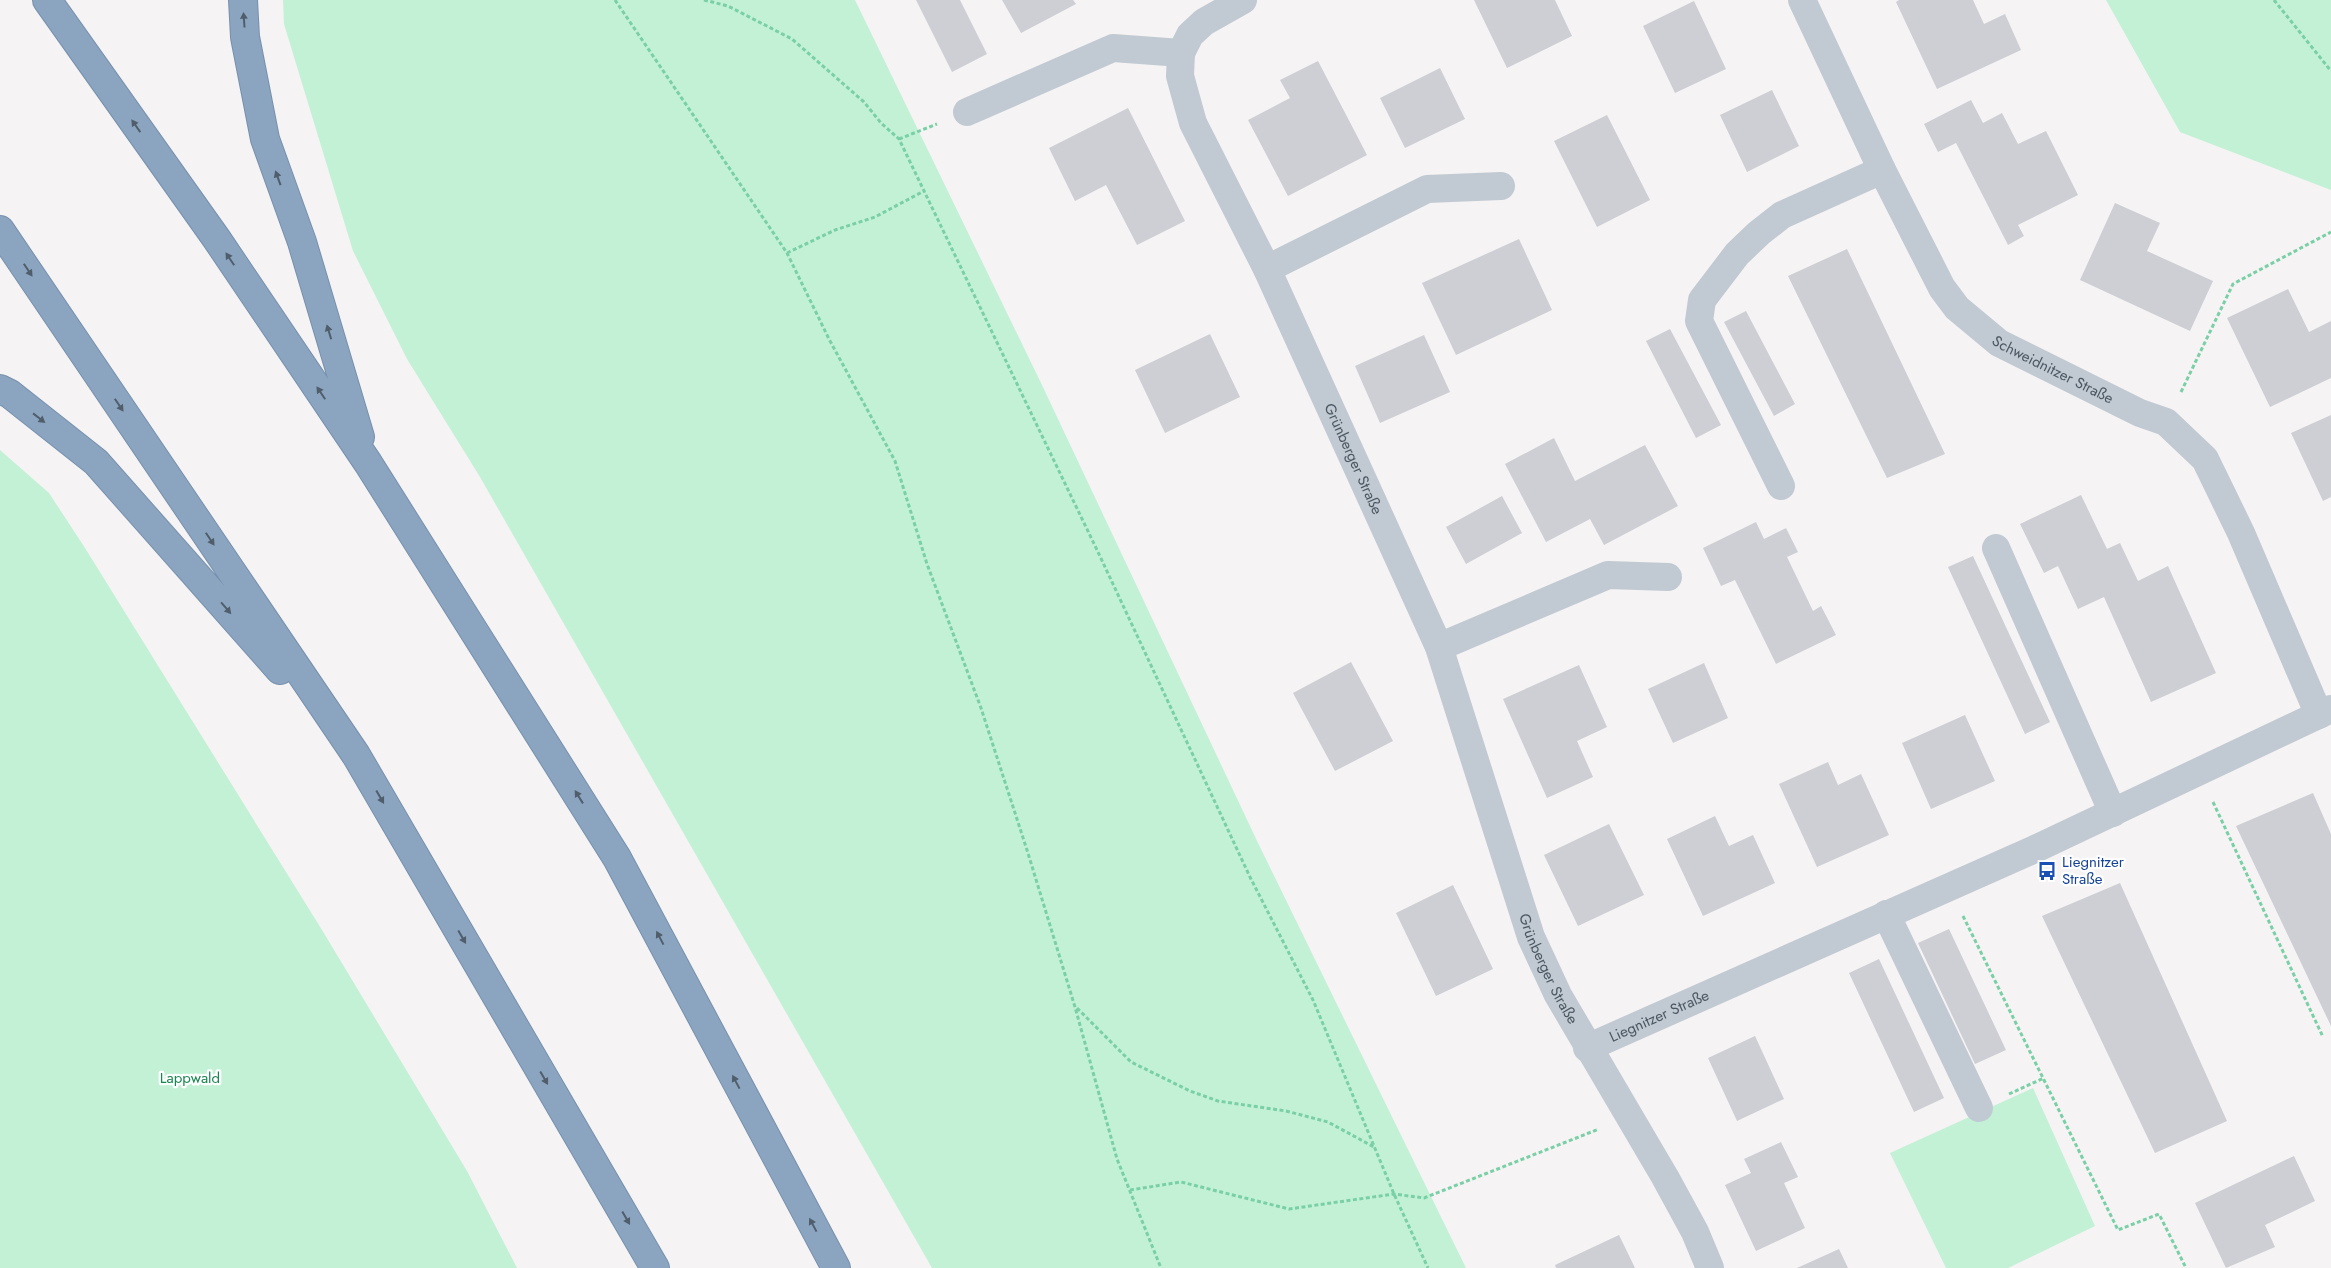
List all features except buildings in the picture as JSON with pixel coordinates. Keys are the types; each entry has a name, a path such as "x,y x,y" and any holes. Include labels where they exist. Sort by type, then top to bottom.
{"highway":[{"path":"48,0 216,238 368,463 617,858 836,1268"},
{"path":"243,0 245,37 264,140 302,242 368,463"},
{"path":"0,230 356,755 655,1268"},
{"path":"0,389 10,394 96,462 356,755"}],"street":[{"name":"Grünberger Straße","path":"1243,0 1204,22 1190,35 1181,53 1180,76 1193,123 1267,269 1438,647 1531,937 1558,995 1587,1048 1630,1117 1695,1232 1710,1268"},
{"name":"Schweidnitzer Straße","path":"1802,0 1882,170 1942,288 1957,308 1975,325 1999,343 2140,413 2166,422 2188,440 2205,459 2325,712"},
{"path":"968,112 1113,48 1181,53"},
{"path":"1781,486 1699,321 1702,300 1737,254 1759,232 1782,215 1882,170"},
{"path":"1267,269 1427,189 1501,186"},
{"path":"1996,548 2113,813"},
{"path":"1438,647 1608,575 1668,577"},
{"name":"Liegnitzer Straße","path":"1587,1048 1886,914 1949,888 2199,773 2325,712"},
{"path":"1886,914 1979,1108"}],"path":[{"path":"615,0 787,253 829,339 895,461 927,564 981,708 1075,1007 1118,1159 1161,1268"},
{"path":"704,0 728,6 792,39 864,102 881,123 899,140 1103,560 1250,877 1313,1000 1394,1194 1428,1268"},
{"path":"2274,0 2331,71"},
{"path":"899,140 968,112"},
{"path":"787,253 835,230 875,217 924,191"},
{"path":"2166,422 2233,284 2331,232"},
{"path":"2199,773 2323,1037"},
{"path":"1949,888 2118,1230 2159,1214 2186,1268"},
{"path":"1075,1007 1131,1062 1190,1091 1218,1101 1286,1111 1328,1122 1374,1147"},
{"path":"1130,1190 1181,1182 1289,1209 1394,1194 1424,1198 1630,1117"}],"green space":[{"path":"283,0 855,0 1041,383 1258,843 1466,1268 932,1268 480,477 407,359 353,251 284,24"},
{"path":"2106,0 2331,0 2331,190 2180,132"},
{"name":"Lappwald","path":"0,450 49,493 85,548 322,930 467,1171 517,1268 0,1268"},
{"path":"2033,1088 2095,1226 2008,1268 1946,1268 1890,1153"}],"place":[{"name":"Liegnitzer Straße","path":"2047,871"}]}
